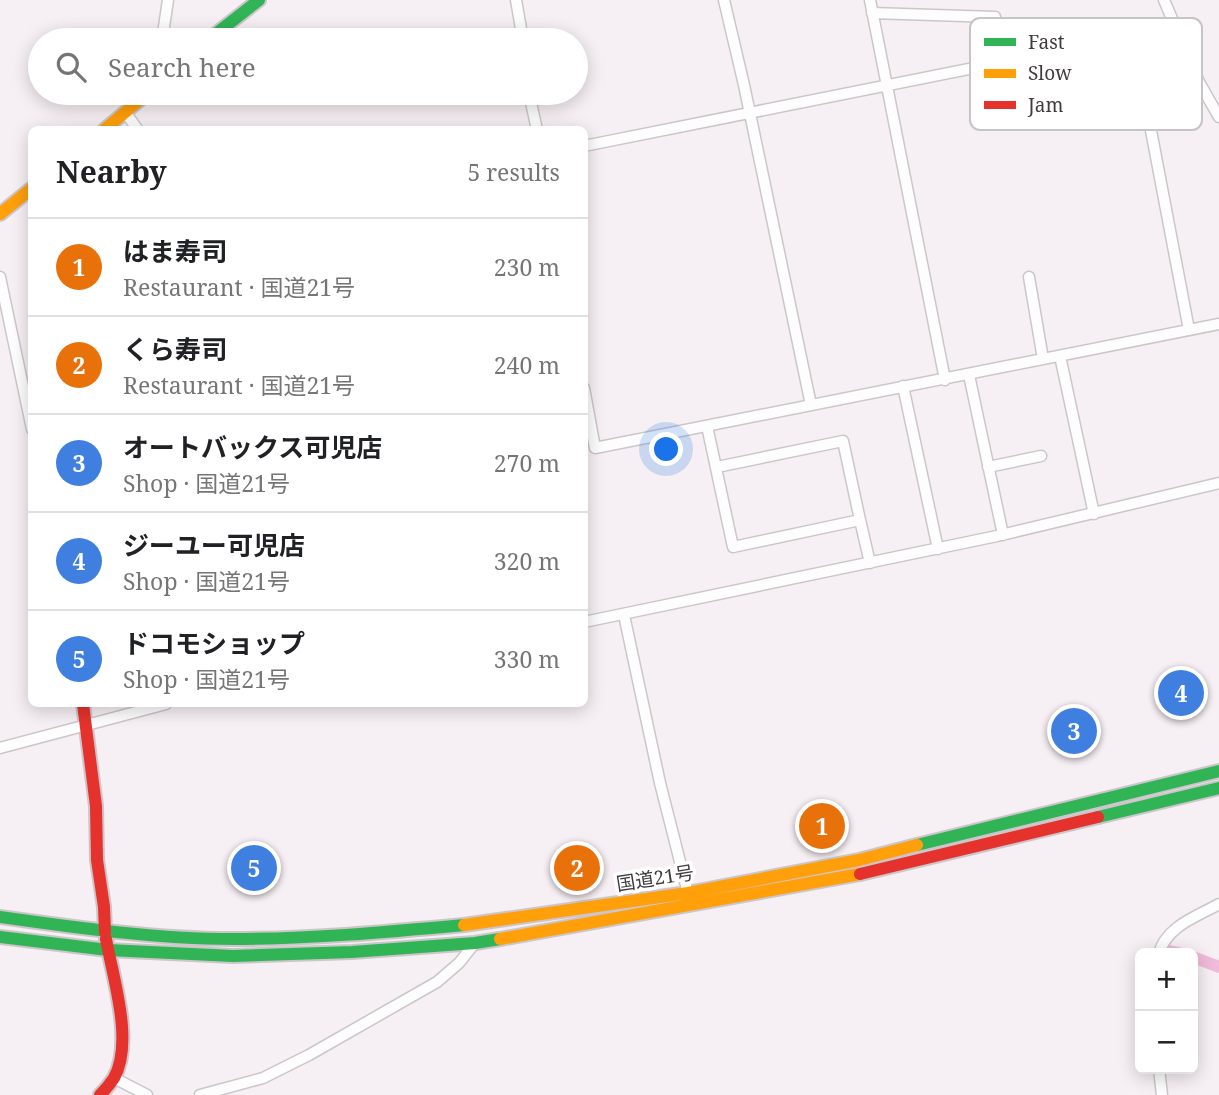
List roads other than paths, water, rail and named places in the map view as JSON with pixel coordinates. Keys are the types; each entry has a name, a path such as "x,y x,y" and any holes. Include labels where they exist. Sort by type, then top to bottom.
{"main road":[{"path":"223,28 259,0"},
{"path":"109,126 133,105"},
{"path":"0,214 28,191"},
{"path":"84,707 96,807 97,860 105,932 122,1026 121,1055 114,1078 100,1095"},
{"name":"国道21号","path":"0,917 105,932 233,939 351,936 492,922 688,893 859,860 1219,771"},
{"name":"国道21号","path":"0,937 108,950 233,956 352,952 475,943 862,874 1219,788"}],"street":[{"path":"164,28 168,0"},
{"path":"516,0 521,28"},
{"path":"724,0 811,405"},
{"path":"870,0 945,380"},
{"path":"1164,0 1170,18"},
{"path":"872,13 995,18"},
{"path":"588,145 970,70"},
{"path":"1202,87 1219,117"},
{"path":"532,105 536,126"},
{"path":"125,112 135,126"},
{"path":"1151,130 1189,330"},
{"path":"0,276 28,410"},
{"path":"1029,277 1043,359"},
{"path":"588,410 595,449 1219,324"},
{"path":"1059,356 1094,514"},
{"path":"969,375 1003,535"},
{"path":"904,386 938,549"},
{"path":"707,426 733,547 860,520"},
{"path":"717,467 843,441 870,563"},
{"path":"988,467 1041,456"},
{"path":"588,621 1003,535 1219,483"},
{"path":"624,615 660,783 688,893"},
{"path":"0,748 155,707"},
{"path":"1162,948 1168,935 1181,925 1219,904"},
{"path":"200,1095 262,1078 309,1055 438,982 459,963 475,943"},
{"path":"1159,1074 1161,1095"},
{"path":"114,1078 147,1095"}],"waterway":[{"path":"1198,959 1219,967"}],"place":[{"name":"ジーユー可児店","path":"1181,693"},
{"name":"オートバックス可児店","path":"1074,731"},
{"name":"はま寿司","path":"822,826"},
{"name":"ドコモショップ","path":"254,868"},
{"name":"くら寿司","path":"577,868"}]}
